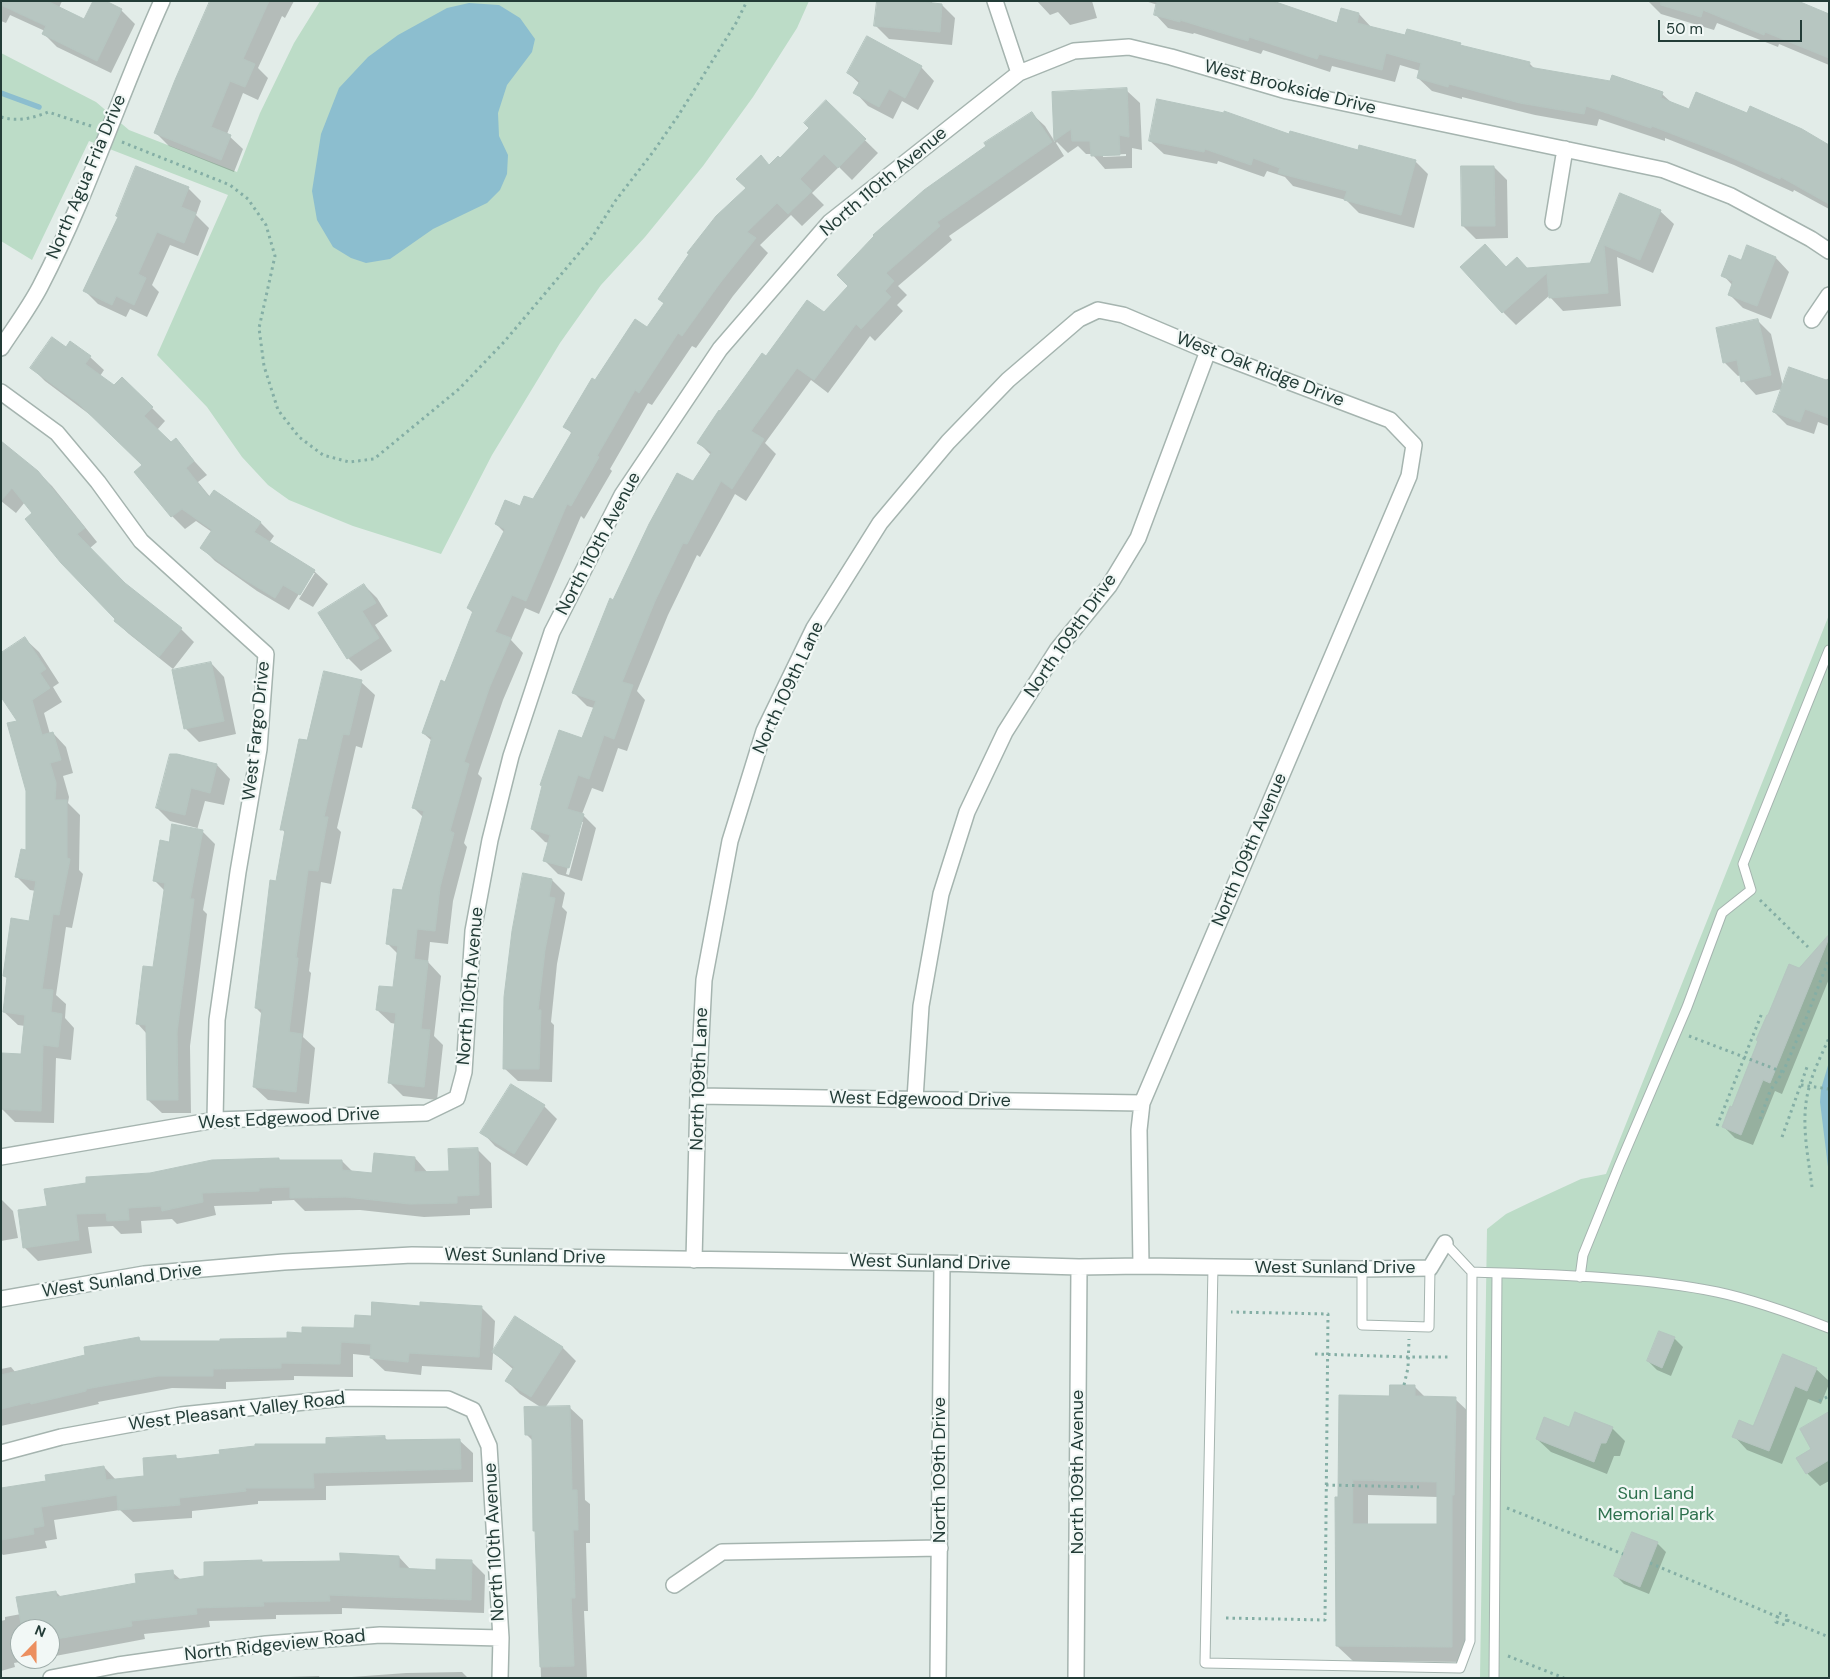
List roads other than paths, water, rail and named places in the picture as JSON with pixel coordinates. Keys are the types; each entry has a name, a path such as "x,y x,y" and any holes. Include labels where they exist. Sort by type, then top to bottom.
{"street":[{"name":"North Agua Fria Drive","path":"1,348 39,289 70,225 141,48 162,1"},
{"path":"995,1 1018,73"},
{"name":"West Brookside Drive","path":"1018,73 1074,51 1130,47 1287,91 1664,170 1730,196 1811,239 1829,251"},
{"name":"North 110th Avenue","path":"457,1098 464,1072 473,931 490,840 511,756 552,632 622,495 720,349 830,222 1018,73"},
{"path":"1553,222 1565,149"},
{"path":"1812,320 1829,295"},
{"name":"West Oak Ridge Drive","path":"1098,310 1123,315 1208,351 1390,420 1414,445"},
{"name":"North 109th Lane","path":"694,1260 698,1096 704,980 730,841 764,731 814,628 880,523 948,442 1008,380 1079,319 1098,310"},
{"name":"North 109th Drive","path":"915,1100 921,1006 924,988 941,894 967,812 1010,724 1057,650 1109,586 1138,538 1208,351"},
{"name":"West Fargo Drive","path":"1,392 56,433 98,482 141,541 266,654 259,749 238,872 218,1020 215,1120"},
{"name":"North 109th Avenue","path":"1141,1266 1139,1130 1142,1103 1409,476 1414,445"},
{"name":"West Edgewood Drive","path":"698,1096 1142,1103"},
{"name":"West Edgewood Drive","path":"1,1157 215,1120 426,1113 457,1098"},
{"name":"West Sunland Drive","path":"1,1299 144,1274 284,1262 412,1256 942,1263 1079,1267 1362,1269 1430,1268 1445,1243"},
{"name":"North 109th Drive","path":"938,1678 942,1263"},
{"name":"North 109th Avenue","path":"1076,1678 1079,1267"},
{"name":"West Pleasant Valley Road","path":"1,1453 60,1437 181,1416 343,1398 448,1398 473,1410"},
{"name":"North 110th Avenue","path":"473,1410 489,1446 501,1638 500,1678"},
{"path":"674,1585 722,1552 940,1548"},
{"name":"North Ridgeview Road","path":"51,1678 118,1665 266,1644 380,1635 501,1638"}],"lane":[{"path":"1580,1278 1583,1255 1677,1031 1722,913 1751,890 1743,864 1829,650"},
{"name":"West Sunland Drive","path":"1445,1243 1472,1272"},
{"path":"1213,1267 1205,1663 1460,1668 1470,1641 1472,1272 1672,1285 1718,1292 1768,1306 1829,1328"},
{"path":"1362,1269 1362,1325 1429,1327 1430,1268"},
{"path":"1494,1678 1497,1273"}],"water":[{"path":"469,3 499,5 520,18 535,39 532,52 507,85 498,113 499,136 508,155 507,174 500,190 487,203 433,229 390,259 366,263 351,258 333,247 317,220 312,191 321,134 339,88 368,57 398,35 447,8"},
{"path":"1829,1062 1829,1175 1820,1102 1821,1089"}],"waterway":[{"path":"1,93 39,107"}],"park label":[{"name":"Sun Land Memorial Park","path":"1656,1504"}]}
